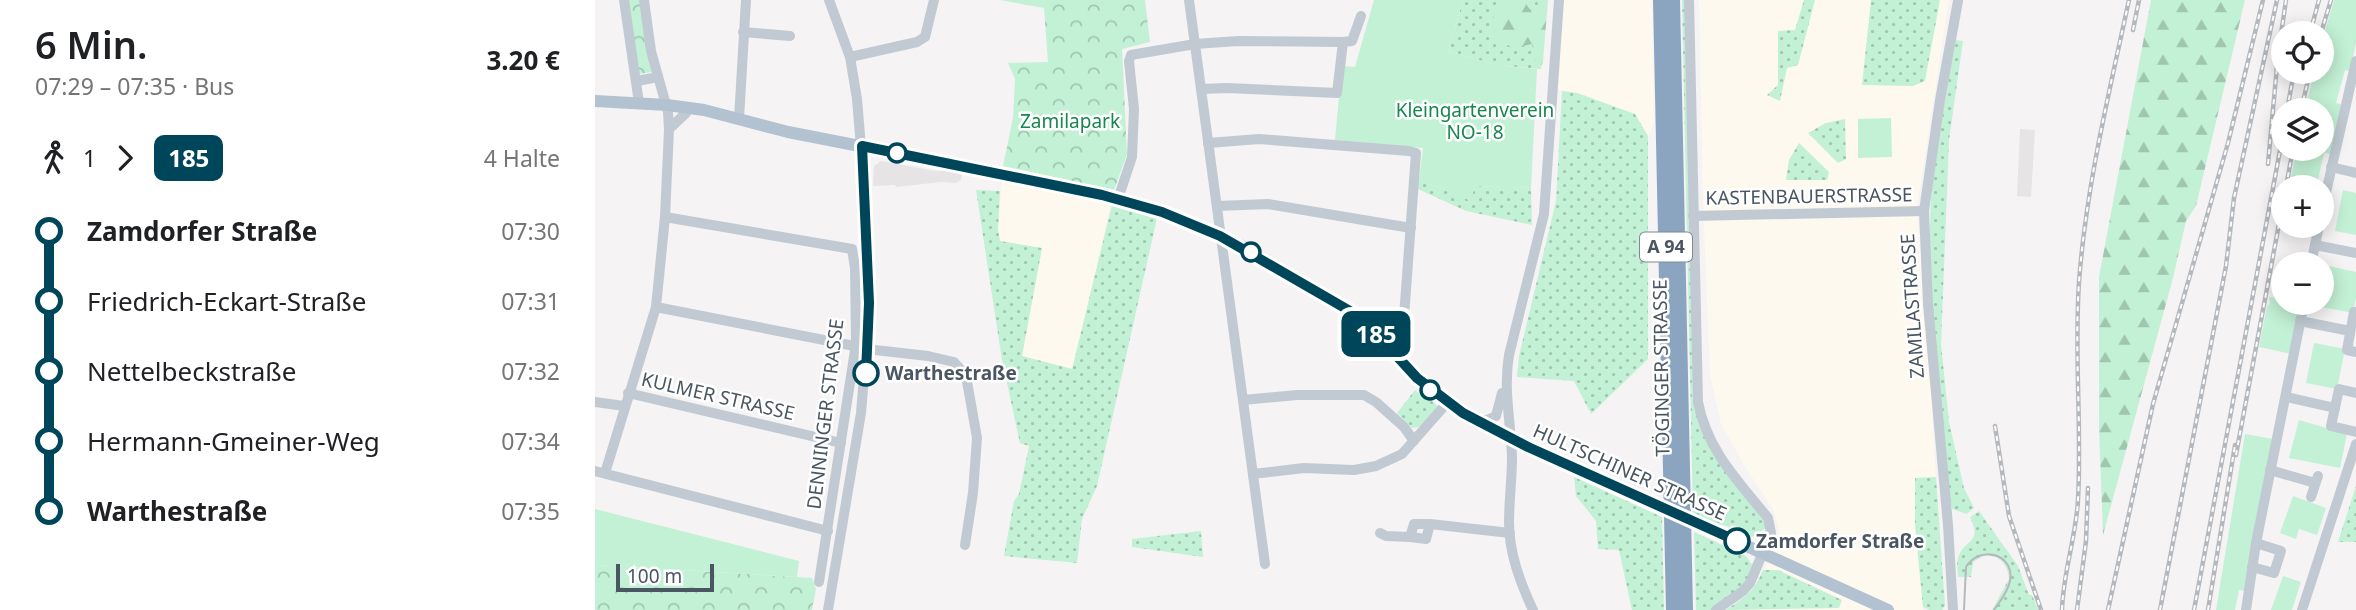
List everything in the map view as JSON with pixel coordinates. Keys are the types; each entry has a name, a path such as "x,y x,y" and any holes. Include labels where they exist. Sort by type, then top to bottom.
{"highway":[{"name":"TÖGINGER STRASSE","path":"1660,0 1678,532 1685,610"},
{"name":"TÖGINGER STRASSE","path":"1673,0 1677,498"},
{"name":"TÖGINGER STRASSE","path":"1673,610 1678,532"}],"main road":[{"name":"HULTSCHINER STRASSE","path":"595,101 689,107 788,132 1042,181 1118,199 1178,218 1220,236 1325,294 1350,311 1384,342 1417,378 1447,403 1474,419 1510,438 1888,610"}],"street":[{"path":"624,0 639,103"},
{"path":"644,0 651,51 667,105 669,129 665,217 656,307 600,472 828,531"},
{"path":"739,119 746,0"},
{"name":"DENNINGER STRASSE","path":"828,610 861,413 868,348 869,291 862,146 850,57 829,0"},
{"path":"850,57 917,42 925,37 934,0"},
{"path":"1189,0 1265,564"},
{"path":"1474,419 1487,421 1496,416 1544,214 1559,0"},
{"path":"1689,0 1697,393 1707,435 1721,460 1768,518 1771,530 1747,587 1716,610"},
{"name":"ZAMILASTRASSE","path":"1953,610 1924,211 1958,1"},
{"path":"1118,199 1132,158 1134,109 1129,61 1131,55 1195,44 1238,41 1352,41 1361,16"},
{"path":"743,32 790,36"},
{"path":"1201,89 1337,93 1343,42"},
{"path":"2329,175 2356,63"},
{"path":"637,81 658,77"},
{"path":"669,129 689,107"},
{"path":"1208,143 1259,139 1416,153 1404,317 1401,326 1384,342"},
{"path":"2331,167 2356,173"},
{"path":"1217,206 1268,204 1411,228"},
{"name":"KASTENBAUERSTRASSE","path":"1693,216 1924,211"},
{"name":"DENNINGER STRASSE","path":"665,217 852,249 856,291 856,344 819,582"},
{"path":"2314,252 2316,238"},
{"path":"2315,245 2356,253"},
{"path":"656,307 954,362 966,376 977,448 965,545"},
{"path":"2356,312 2347,350 2356,352"},
{"path":"2246,610 2256,543 2301,315"},
{"path":"2300,321 2350,331"},
{"path":"1507,372 1512,456 1510,533 1517,573 1533,610"},
{"path":"2356,393 2339,389 2331,426 2356,432"},
{"name":"KULMER STRASSE","path":"628,393 841,443"},
{"path":"1243,400 1297,395 1364,395 1376,401 1395,418 1414,441"},
{"path":"2287,397 2335,408"},
{"path":"595,402 624,407"},
{"path":"1253,474 1304,468 1368,468 1402,454 1447,403"},
{"path":"2302,610 2356,444"},
{"path":"2270,470 2316,480 2311,497"},
{"path":"1380,533 1386,536 1426,539 1430,524 1510,533"},
{"path":"2252,567 2274,573 2281,551 2256,543"}],"shaded area":[{"path":"1555,0 1652,0 1654,124 1648,136 1635,114 1577,93 1550,88"},
{"path":"1699,0 1949,0 1917,207 1936,477 1915,478 1915,525 1923,610 1726,610 1745,598 1759,583 1779,531 1774,511 1721,424 1710,375"},
{"path":"2020,129 2035,130 2031,197 2017,196"},
{"path":"881,161 935,171 952,171 962,175 961,180 956,183 873,186 874,166"},
{"path":"1003,166 1114,190 1073,369 1022,356 1042,249 1000,241 998,229"}],"green space":[{"path":"628,0 641,0 652,72 639,74"},
{"name":"Zamilapark","path":"1000,0 1145,0 1150,42 1122,49 1127,154 1114,190 1003,166 1013,118 1015,79 1008,63 1048,62 1044,8"},
{"name":"Kleingartenverein NO-18","path":"1374,0 1463,0 1448,51 1496,65 1537,69 1531,188 1475,186 1471,201 1419,180 1423,148 1335,140 1342,66 1355,67"},
{"path":"1463,0 1546,0 1541,69 1496,65 1448,51"},
{"path":"1505,0 1524,1 1533,14 1532,29 1538,3 1536,0 1548,0 1541,67 1537,68 1532,44 1514,48 1494,39 1493,31 1496,25 1493,19"},
{"path":"1682,0 1685,0 1695,407 1714,454 1764,521 1766,528 1752,537 1737,530 1738,527 1716,524 1693,515"},
{"path":"1804,0 1815,0 1798,65 1787,68 1780,101 1767,95 1778,85 1778,31 1795,30"},
{"path":"1871,0 1940,0 1925,81 1913,86 1862,85"},
{"path":"2151,0 2245,0 2196,206 2186,221 2103,535 2099,428 2099,277"},
{"path":"2334,0 2356,0 2356,43 2350,71 2345,70 2336,103 2343,105 2334,145 2334,98 2308,98 2311,84 2334,84 2334,21 2328,21"},
{"path":"1956,40 1963,41 1949,140 1941,344 1949,422 1964,488 1974,508 1967,514 1952,509 1949,497 1934,330 1930,230 1939,134"},
{"path":"1562,91 1577,93 1635,114 1648,136 1648,359 1591,414 1574,381 1517,377 1519,356 1556,201"},
{"path":"1891,118 1892,157 1858,158 1858,119"},
{"path":"1845,119 1846,159 1838,163 1808,133 1826,123"},
{"path":"1799,143 1829,172 1827,180 1786,180 1789,160"},
{"path":"2294,161 2322,161 2319,175 2292,175"},
{"path":"1419,180 1470,200 1475,186 1531,188 1532,225 1466,211 1418,189"},
{"path":"976,190 1000,191 1000,241 1042,248 1022,356 1072,369 1112,205 1157,218 1097,486 1082,519 1077,563 1004,556 1014,501 1019,494 1029,446 1020,443 1002,360"},
{"path":"2343,190 2356,193 2356,235 2335,231"},
{"path":"2334,267 2356,272 2353,313 2334,309"},
{"path":"2269,297 2271,297 2271,315 2300,315 2292,354 2259,347 2267,306 2270,304"},
{"path":"2314,343 2345,349 2337,389 2306,383"},
{"path":"1415,390 1439,407 1419,427 1412,428 1397,413"},
{"path":"2299,420 2347,434 2340,468 2289,458"},
{"path":"2245,434 2273,439 2246,591 2239,590 2235,610 2216,610"},
{"path":"1574,477 1662,517 1664,610 1632,610 1619,550 1598,549 1596,521 1576,496"},
{"path":"1936,477 1945,606 1942,610 1930,610 1923,607 1915,525 1915,478"},
{"path":"2356,486 2356,542 2338,542"},
{"path":"2293,496 2326,508 2317,535 2299,529 2296,539 2280,533"},
{"path":"595,509 799,561 797,577 595,565"},
{"path":"1979,511 2018,566 2038,610 1992,610 2009,579 2005,566 1996,558 1985,556 1979,559 1973,563 1971,577 1958,577 1958,558 1974,532 1970,517"},
{"path":"1201,531 1203,557 1132,547 1132,539"},
{"path":"1694,532 1746,556 1753,566 1745,584 1712,610 1696,610"},
{"path":"595,565 812,578 816,589 812,610 595,610"},
{"path":"1763,570 1778,570 1842,600 1839,608 1726,610 1749,593"},
{"path":"2283,576 2301,582 2292,610 2271,610"}],"tram line":[{"path":"1964,610 1966,567 1972,560 1987,554 2002,559 2010,572 2008,589 1994,610"}],"railway":[{"path":"2062,610 2078,500 2078,309 2082,246 2099,140 2129,0"},
{"path":"2133,30 2139,0"},
{"path":"2108,610 2153,404 2228,143 2263,0"},
{"path":"2160,610 2226,266 2234,198 2277,0"},
{"path":"2268,164 2286,0"},
{"path":"2313,21 2319,0"},
{"path":"2325,21 2331,0"},
{"path":"2289,98 2292,84"},
{"path":"2304,98 2307,84"},
{"path":"2194,610 2278,161"},
{"path":"2288,175 2291,161"},
{"path":"2236,455 2276,238"},
{"path":"1995,426 2009,516 2041,610"},
{"path":"2208,610 2235,445"},
{"path":"2077,610 2086,541 2088,488"}],"bus line":[{"name":"185","path":"866,373 869,303 862,146 1102,195 1141,205 1198,226 1242,246 1350,311 1384,342 1417,378 1463,413 1528,447 1737,541"}],"place":[{"name":"Warthestraße","path":"866,373"},
{"name":"Zamdorfer Straße","path":"1737,541"}]}
